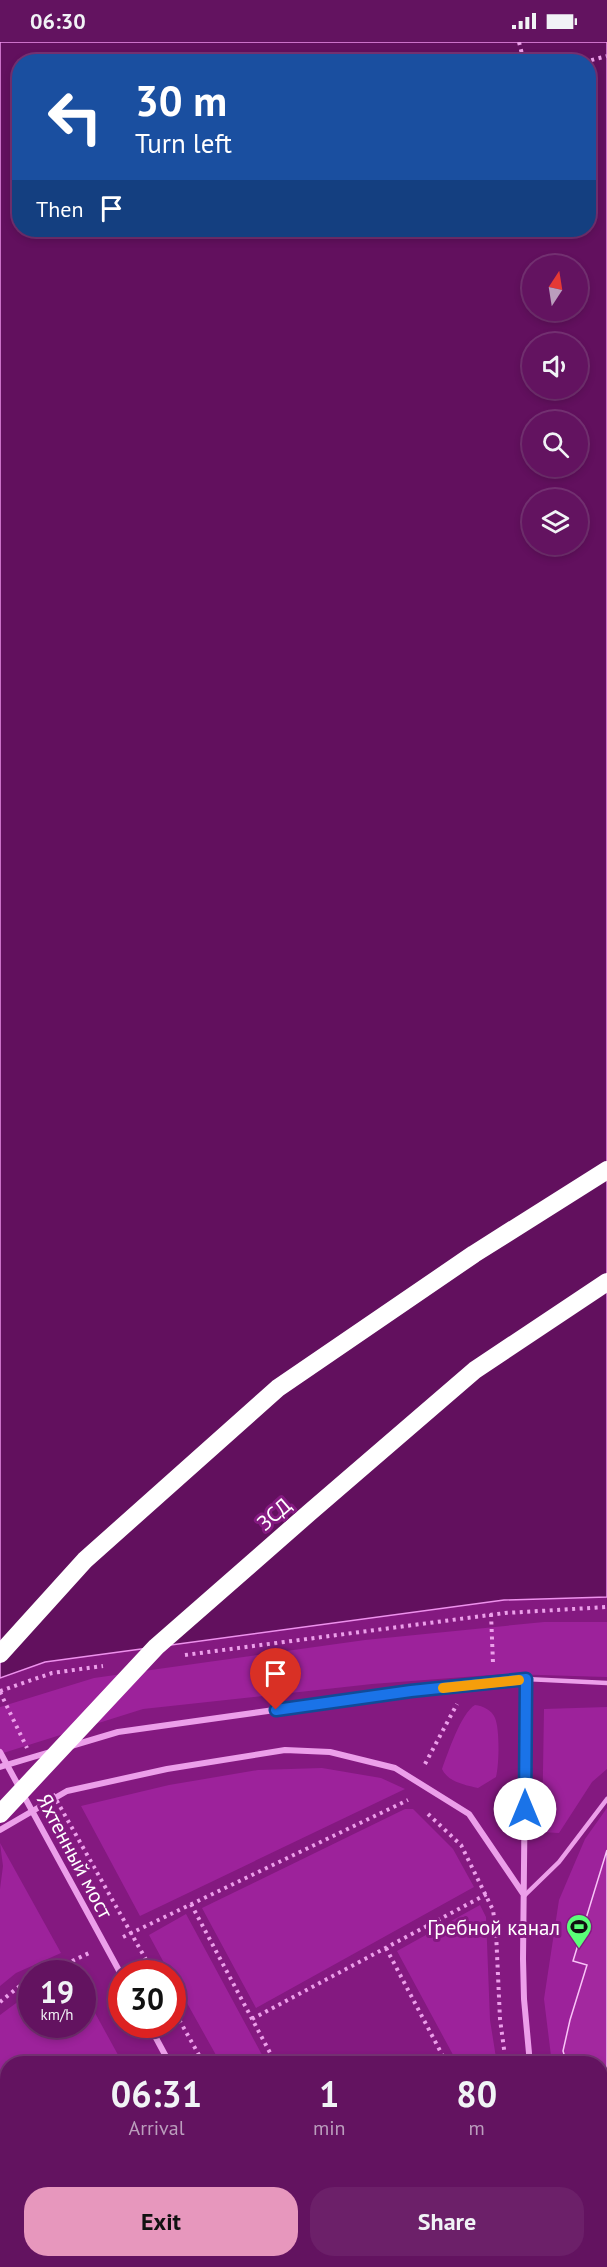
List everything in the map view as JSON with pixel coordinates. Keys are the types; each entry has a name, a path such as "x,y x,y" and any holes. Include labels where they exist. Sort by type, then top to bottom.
{"highway":[{"path":"0,1654 85,1560 278,1388 474,1254 607,1170"},
{"name":"ЗСД","path":"0,1814 156,1647 475,1370 607,1282"}],"street":[{"path":"0,1767 118,1732 411,1691 526,1679 524,1999 529,2056"},
{"path":"0,1830 67,1791 166,1769 285,1750 330,1752 395,1768 469,1814 524,1896"},
{"name":"Яхтенный мост","path":"0,1752 113,1960"},
{"path":"156,2038 166,2056"}],"lane":[{"path":"526,1679 607,1683"},
{"path":"524,1896 559,1862 607,1799"}],"path":[{"path":"182,1656 505,1612 607,1607"},
{"path":"33,1757 0,1691 52,1673 111,1665"},
{"path":"50,1788 146,1960"},
{"path":"119,1939 408,1800 415,1801"},
{"path":"423,1809 461,1845 493,1910 500,2019 505,2056"},
{"path":"252,2019 487,1894"},
{"path":"191,1904 272,2056"},
{"path":"74,1960 98,1948"},
{"path":"386,1948 443,2056"},
{"path":"0,2002 18,1987"},
{"path":"186,2032 200,2056"}],"shaded area":[{"path":"0,42 607,42 607,1597 504,1600 45,1662 0,1678"},
{"path":"544,1622 607,1622 607,1677 504,1674 372,1684 143,1709 0,1754 0,1707 94,1678 365,1640"},
{"path":"475,1705 487,1709 494,1715 498,1739 496,1777 478,1788 453,1780 442,1769 460,1725"},
{"path":"607,1707 607,1769 592,1782 559,1833 542,1832 544,1709"},
{"path":"322,1768 381,1778 405,1789 140,1916 81,1806 169,1785 258,1770"},
{"name":"Гребной канал","path":"607,1808 607,2056 551,2056 544,1999 559,1900 585,1839"},
{"path":"405,1809 413,1809 453,1849 474,1887 256,2008 202,1908"},
{"path":"0,1843 61,1953 45,1960 18,1960 18,1972 0,1986 0,1889 3,1866"},
{"path":"480,1905 486,1917 490,2020 496,2056 454,2056 397,1951"},
{"path":"186,1914 263,2056 217,2056 186,2001 186,1960 162,1960 149,1935"},
{"path":"18,2002 18,2038 96,2038 96,2015 119,2056 0,2056 0,2015"}],"building":[{"path":"607,1850 607,2056 565,2056 563,2051 570,2020 587,1965 573,1961"}],"slow traffic":[{"path":"443,1688 519,1680"}],"place":[{"name":"Гребной канал","path":"579,1950"}],"route":[{"path":"276,1710 411,1691 526,1679 525,1809"}]}
